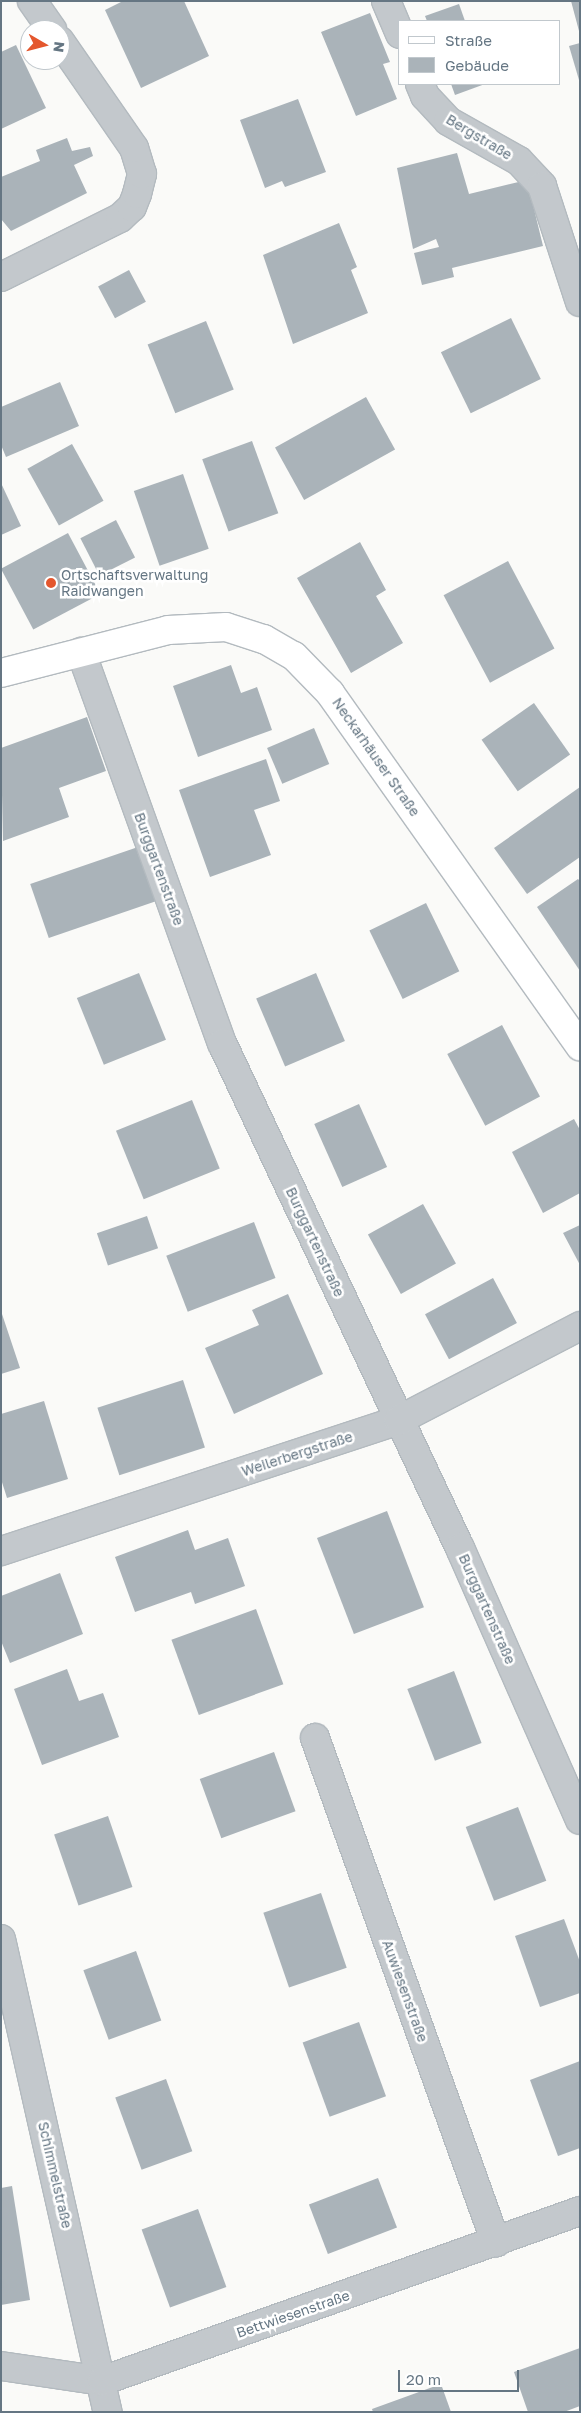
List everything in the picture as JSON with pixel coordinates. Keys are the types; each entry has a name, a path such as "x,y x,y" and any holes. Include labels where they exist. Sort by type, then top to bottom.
{"street":[{"path":"32,1 45,20"},
{"path":"386,1 398,29"},
{"path":"1,277 120,218 132,208 138,194 142,174 134,148 70,55"},
{"name":"Bergstraße","path":"420,85 425,96 448,121 519,161 542,186 580,302"},
{"name":"Neckarhäuser Straße","path":"2,669 168,630 226,627 264,639 294,656 330,693 580,1046"},
{"name":"Burggartenstraße","path":"80,652 222,1043 399,1420 580,1820"},
{"name":"Weilerbergstraße","path":"1,1551 399,1420 580,1326"},
{"name":"Auwiesenstraße","path":"314,1738 496,2243"},
{"name":"Schimmelstraße","path":"1,1939 108,2412"},
{"name":"Bettwiesenstraße","path":"1,2366 102,2381 496,2243 580,2211"}],"building":[{"path":"123,1 184,1 209,56 141,88 105,10"},
{"path":"571,1 580,1 580,31 579,31"},
{"path":"459,4 465,20 427,20 425,16"},
{"path":"370,13 390,62 383,64 397,99 356,116 321,32"},
{"path":"580,43 580,80 579,80 569,46"},
{"path":"16,45 20,53 20,70 28,70 46,108 1,129 1,52"},
{"path":"451,85 482,85 455,95"},
{"path":"298,99 326,172 285,187 282,181 265,188 240,120"},
{"path":"67,138 72,151 90,147 93,156 74,165 87,193 11,231 1,219 1,177 40,161 36,150"},
{"path":"457,153 469,194 527,180 543,246 452,268 454,277 422,285 414,253 439,247 436,239 413,249 397,168"},
{"path":"339,223 357,267 351,270 368,313 293,344 263,255"},
{"path":"129,270 146,302 115,318 98,286"},
{"path":"511,318 541,379 471,413 441,352"},
{"path":"206,321 234,390 175,413 148,345"},
{"path":"60,382 79,426 6,457 1,445 1,407"},
{"path":"366,397 395,449 304,500 275,447"},
{"path":"252,441 278,513 229,531 202,459"},
{"path":"72,444 104,501 59,526 27,469"},
{"path":"183,474 209,549 160,566 134,491"},
{"path":"1,483 21,526 1,535"},
{"path":"116,520 135,557 99,576 80,538"},
{"name":"Ortschaftsverwaltung Raidwangen","path":"68,533 100,594 33,630 1,569"},
{"path":"360,542 386,590 376,596 403,643 351,673 297,578"},
{"path":"508,561 554,648 490,683 444,595"},
{"path":"231,665 241,693 257,687 272,730 198,757 173,686"},
{"path":"534,703 570,755 518,791 482,740"},
{"path":"87,717 106,771 59,788 69,817 3,841 1,748"},
{"path":"314,728 329,764 282,784 267,748"},
{"path":"266,759 280,801 254,810 271,855 210,877 179,790"},
{"path":"580,787 580,857 527,894 494,848"},
{"path":"138,847 157,901 49,938 30,884"},
{"path":"578,879 580,881 580,971 537,907"},
{"path":"426,903 459,971 403,999 369,931"},
{"path":"139,973 166,1040 104,1065 77,998"},
{"path":"316,973 345,1041 285,1067 256,998"},
{"path":"502,1025 540,1097 485,1126 447,1054"},
{"path":"192,1100 220,1169 144,1199 116,1131"},
{"path":"359,1104 387,1167 342,1187 314,1124"},
{"path":"574,1119 580,1130 580,1193 543,1213 512,1152"},
{"path":"423,1204 456,1263 401,1294 368,1235"},
{"path":"147,1216 158,1248 108,1265 97,1233"},
{"path":"254,1222 276,1278 188,1312 166,1256"},
{"path":"580,1225 580,1265 563,1233"},
{"path":"493,1278 517,1323 449,1359 425,1314"},
{"path":"288,1294 323,1374 234,1414 205,1348 259,1325 252,1310"},
{"path":"1,1311 20,1368 1,1374"},
{"path":"183,1380 205,1448 119,1475 97,1408"},
{"path":"44,1401 68,1479 7,1498 1,1479 1,1414"},
{"path":"387,1511 424,1607 354,1634 317,1538"},
{"path":"188,1530 195,1550 228,1538 245,1586 195,1604 191,1592 135,1612 115,1557"},
{"path":"60,1573 83,1634 10,1663 1,1641 1,1596"},
{"path":"256,1609 283,1684 199,1715 171,1640"},
{"path":"67,1669 79,1701 103,1693 119,1737 42,1765 14,1689"},
{"path":"454,1671 482,1743 435,1761 407,1689"},
{"path":"274,1752 296,1811 221,1838 200,1779"},
{"path":"518,1807 546,1881 494,1901 466,1827"},
{"path":"108,1816 132,1887 79,1905 54,1835"},
{"path":"321,1893 347,1968 289,1988 263,1913"},
{"path":"564,1919 580,1962 580,1993 540,2007 515,1936"},
{"path":"136,1951 161,2021 109,2040 83,1970"},
{"path":"359,2022 386,2096 330,2117 303,2043"},
{"path":"580,2061 580,2148 558,2156 530,2080"},
{"path":"166,2079 192,2151 142,2170 115,2097"},
{"path":"378,2178 397,2227 328,2254 309,2205"},
{"path":"12,2186 30,2300 1,2305 1,2188"},
{"path":"198,2209 226,2287 170,2308 142,2230"},
{"path":"580,2348 580,2406 564,2412 528,2412 514,2372"},
{"path":"441,2384 451,2412 373,2412 372,2409"}],"place":[{"name":"Ortschaftsverwaltung Raidwangen","path":"51,583"}]}
